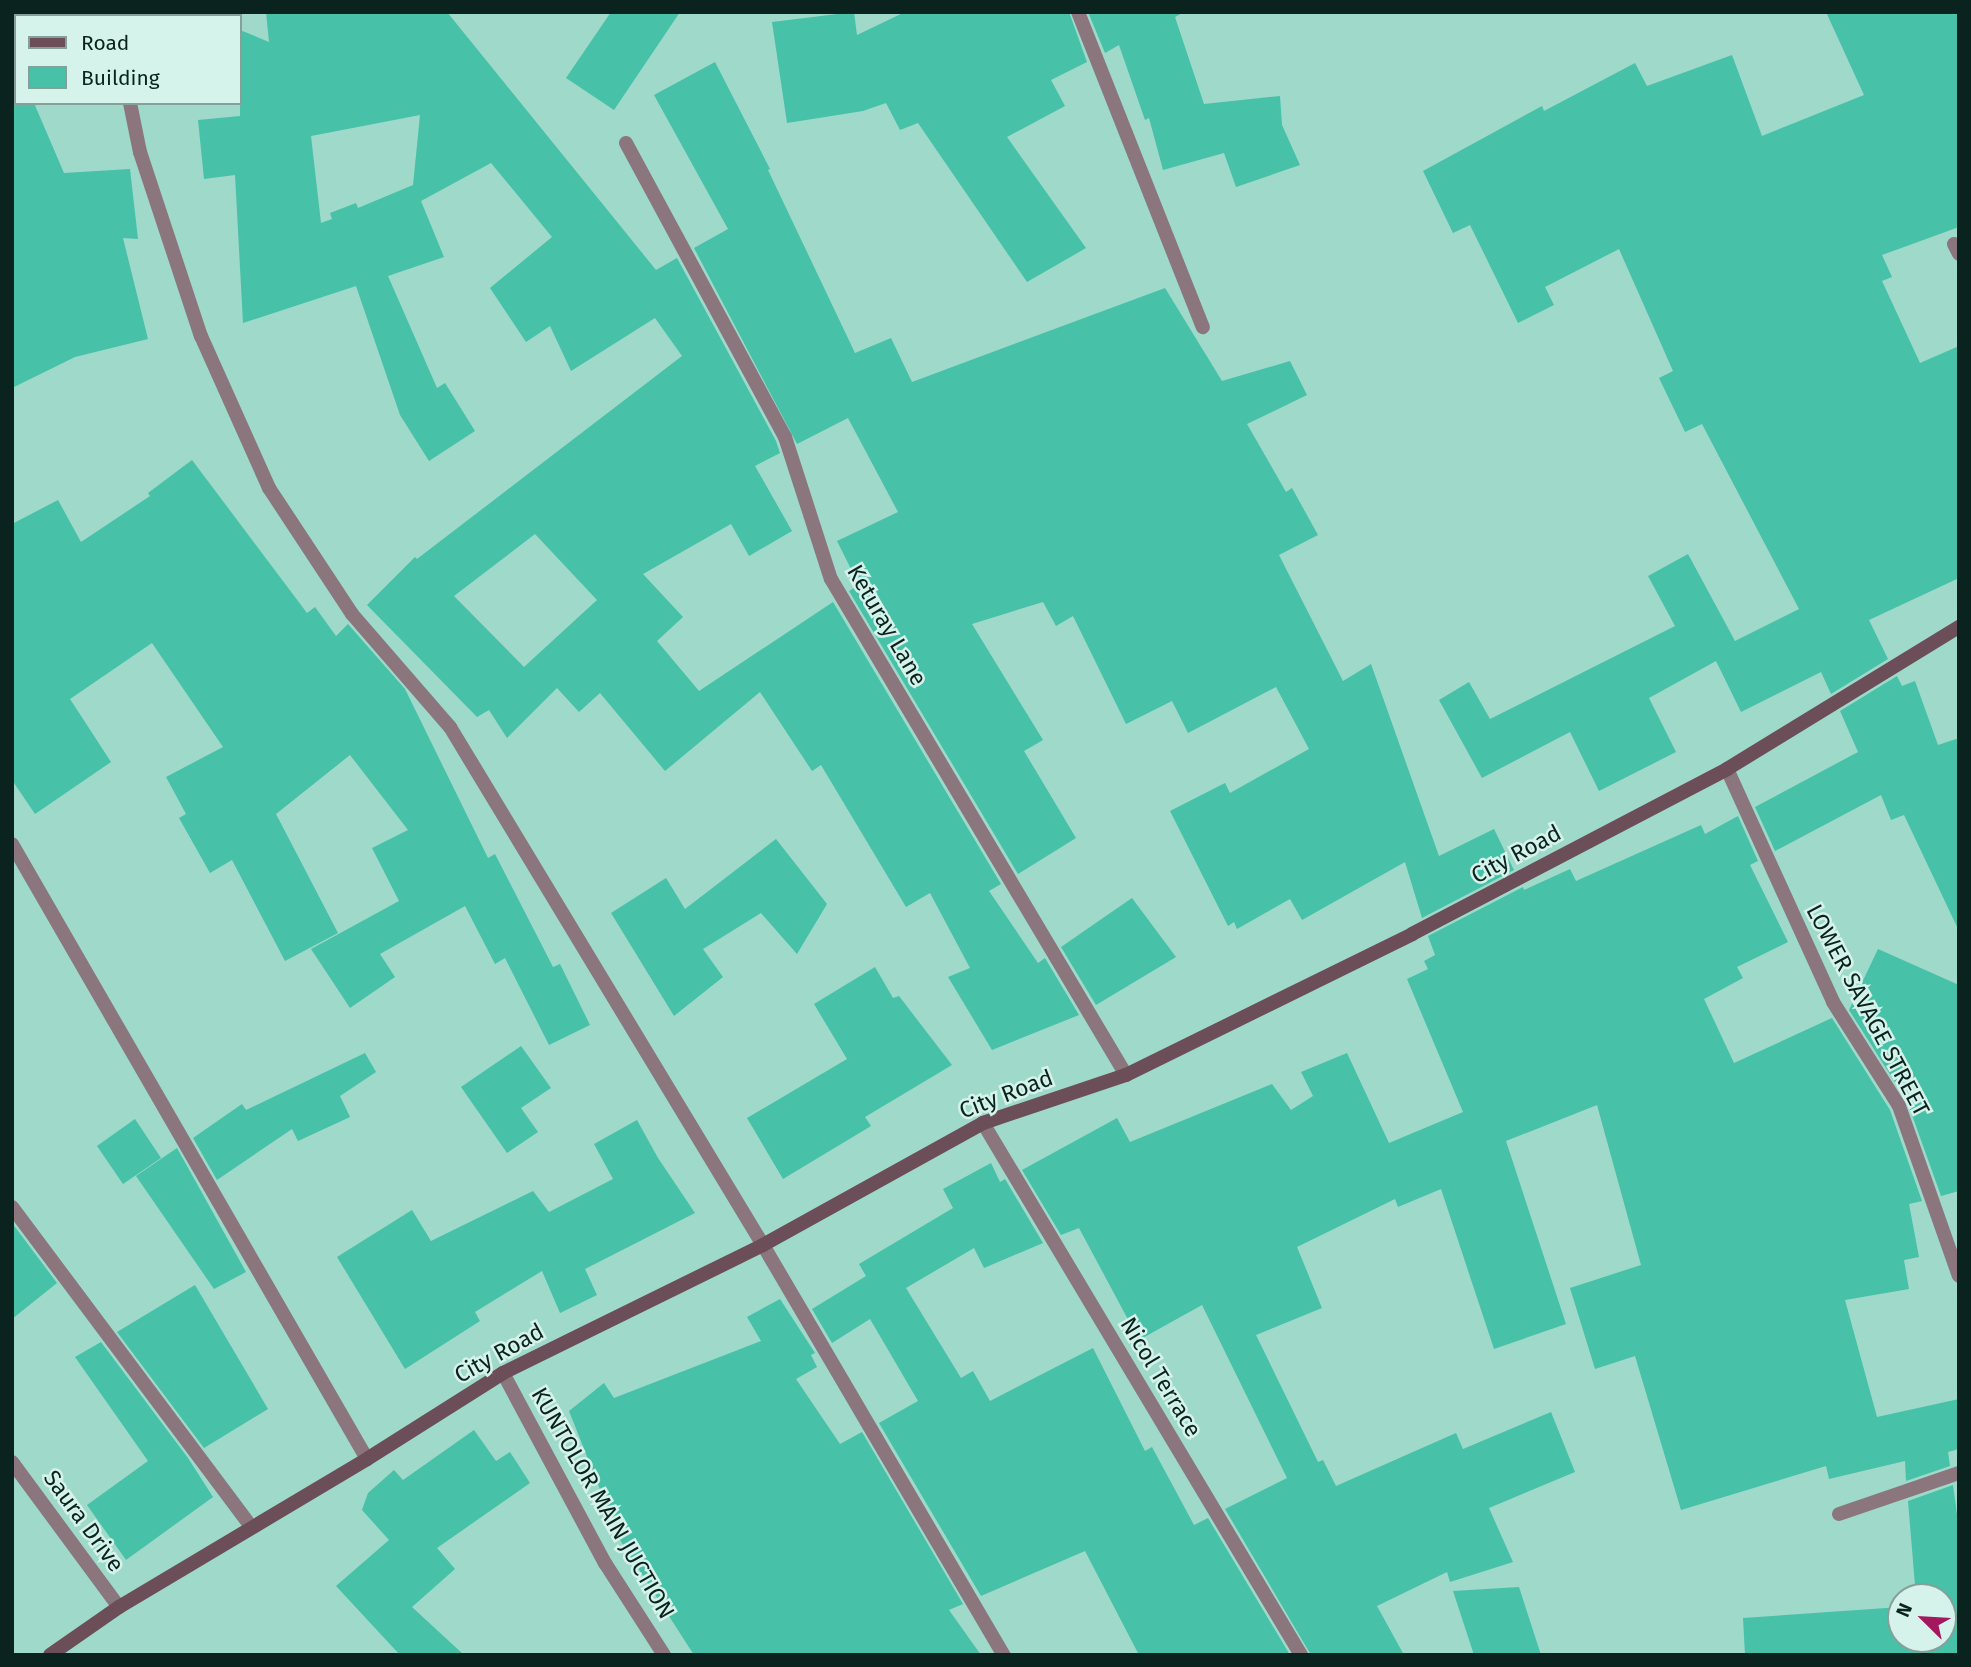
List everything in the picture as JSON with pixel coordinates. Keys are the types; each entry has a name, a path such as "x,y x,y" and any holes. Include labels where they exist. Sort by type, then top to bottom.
{"main road":[{"name":"City Road","path":"50,1655 119,1607 367,1459 503,1373 763,1245 983,1123 1126,1075 1412,934 1727,769 1959,627"}],"street":[{"path":"1078,12 1202,327"},
{"path":"131,105 140,152 201,336 269,488 352,614 450,727 763,1245 1004,1655"},
{"name":"Keturay Lane","path":"626,143 785,437 831,579 1126,1075"},
{"name":"LOWER SAVAGE STREET","path":"1727,769 1833,1002 1899,1106 1959,1276"},
{"path":"12,844 367,1459"},
{"name":"Nicol Terrace","path":"983,1123 1301,1655"},
{"path":"12,1208 251,1526"},
{"name":"KUNTOLOR MAIN JUCTION","path":"503,1373 605,1563 664,1655"},
{"name":"Saura Drive","path":"12,1462 119,1607"},
{"path":"1839,1514 1959,1473"}],"building":[{"path":"266,12 447,12 656,270 677,258 776,441 780,453 755,466 792,531 749,556 731,524 643,574 683,617 657,641 699,691 833,602 1001,884 989,891 1038,963 1045,958 1079,1015 992,1050 948,977 970,968 930,893 906,907 821,765 812,771 760,692 665,771 600,693 579,712 557,688 507,738 489,710 477,717 367,605 415,557 417,559 682,356 655,318 571,371 550,326 526,342 490,288 552,237 491,163 421,201 444,257 388,276 437,388 445,383 475,431 429,461 400,415 356,286 243,323 235,175 204,179 198,120 240,116 242,31 269,42","holes":["420,115 413,185 358,208 356,203 330,213 332,219 321,223 311,136","535,534 597,600 524,667 454,596"]},
{"path":"611,12 680,12 614,110 566,78"},
{"path":"854,12 857,35 905,12 1069,12 1087,62 1051,80 1065,106 1007,137 1086,248 1027,282 918,123 900,130 886,103 863,111 787,123 772,22"},
{"path":"1088,12 1184,12 1175,17 1204,104 1280,96 1282,125 1300,165 1236,187 1224,153 1163,170 1149,118 1145,120 1119,45 1105,53"},
{"path":"1826,12 1959,12 1959,227 1882,255 1892,277 1882,281 1920,363 1959,346 1959,578 1869,620 1888,659 1831,694 1821,672 1741,712 1716,661 1649,698 1676,752 1599,791 1570,732 1482,778 1439,700 1469,682 1490,719 1675,626 1648,576 1688,554 1735,641 1799,609 1702,424 1685,432 1659,378 1673,371 1619,249 1545,287 1554,305 1518,323 1470,225 1453,233 1423,171 1542,106 1544,111 1635,63 1647,86 1732,55 1762,136 1864,95"},
{"path":"12,54 14,105 35,105 64,173 130,169 138,239 123,238 148,339 75,357 12,388"},
{"path":"715,62 770,169 768,170 855,353 891,338 912,382 1165,288 1222,381 1290,361 1307,395 1247,424 1286,492 1292,488 1318,535 1279,555 1343,681 1371,664 1439,856 1494,829 1514,870 1422,918 1405,862 1302,920 1290,899 1237,929 1234,922 1228,926 1170,811 1225,783 1230,793 1309,749 1276,687 1188,733 1172,701 1126,724 1073,616 1056,626 1043,602 972,624 1043,740 1024,751 1076,838 1018,874 849,591 859,585 837,541 898,512 848,418 797,444 694,248 728,229 654,95"},
{"path":"192,460 307,613 315,607 336,636 348,624 405,689 488,858 495,854 553,967 560,964 590,1025 549,1045 505,958 495,964 465,906 380,954 395,977 350,1008 311,949 399,901 372,848 408,830 350,755 276,814 338,933 285,961 232,860 210,873 179,818 186,814 166,777 223,747 152,643 70,699 111,762 35,814 12,780 12,524 58,500 81,542 150,496 148,493"},
{"path":"1897,676 1902,686 1915,681 1938,745 1959,738 1959,931 1904,815 1891,820 1881,795 1775,851 1755,807 1858,752 1840,711"},
{"path":"1738,816 1758,861 1750,865 1788,942 1737,967 1743,978 1704,999 1734,1063 1832,1018 1890,1110 1922,1201 1909,1204 1919,1257 1904,1260 1909,1289 1845,1300 1877,1417 1959,1399 1959,1449 1948,1452 1950,1466 1906,1481 1905,1461 1829,1479 1826,1466 1681,1510 1635,1356 1595,1369 1570,1288 1641,1265 1597,1105 1506,1141 1566,1324 1494,1349 1441,1189 1398,1207 1395,1199 1297,1247 1322,1308 1256,1335 1318,1462 1323,1460 1336,1486 1456,1433 1463,1449 1551,1412 1575,1472 1489,1508 1513,1562 1450,1582 1447,1572 1377,1606 1404,1655 1311,1655 1225,1509 1287,1478 1202,1305 1139,1340 1079,1228 1061,1235 1022,1170 1117,1118 1130,1142 1272,1084 1291,1110 1313,1096 1301,1072 1347,1053 1389,1143 1463,1112 1407,979 1428,969 1424,961 1435,955 1428,936 1523,887 1524,890 1570,869 1576,881 1701,825 1705,834"},
{"path":"776,839 827,904 797,954 761,913 703,949 723,977 674,1016 611,913 666,878 685,909"},
{"path":"1132,898 1176,957 1096,1005 1061,947"},
{"path":"1878,949 1959,985 1959,1191 1941,1196 1907,1101 1849,1010"},
{"path":"875,967 893,998 899,996 952,1065 865,1117 871,1126 783,1179 747,1118 847,1059 814,1004"},
{"path":"521,1046 551,1088 521,1108 538,1132 507,1153 461,1087"},
{"path":"365,1053 376,1072 340,1096 350,1117 298,1141 292,1129 217,1180 193,1138 242,1104 246,1110"},
{"path":"135,1119 161,1158 123,1184 97,1146"},
{"path":"637,1120 658,1158 695,1213 585,1269 597,1295 560,1313 542,1271 475,1312 480,1321 405,1369 337,1257 412,1210 431,1241 533,1191 549,1212 613,1179 594,1144"},
{"path":"177,1148 246,1272 214,1289 136,1176"},
{"path":"991,1163 1000,1182 1005,1179 1043,1243 984,1268 974,1248 906,1288 961,1378 973,1371 990,1401 1093,1348 1145,1451 1152,1447 1194,1525 1208,1518 1290,1655 1139,1655 1085,1551 981,1596 879,1423 918,1401 870,1319 832,1343 812,1309 866,1276 859,1264 953,1208 943,1189"},
{"path":"12,1223 57,1283 12,1319"},
{"path":"195,1285 268,1409 204,1448 117,1332"},
{"path":"780,1299 815,1353 811,1355 817,1367 796,1379 840,1444 862,1432 963,1604 949,1610 981,1655 694,1655 620,1540 569,1411 604,1383 614,1398 761,1341 747,1317"},
{"path":"101,1342 188,1458 213,1497 126,1560 87,1505 148,1461 75,1357"},
{"path":"474,1430 496,1461 510,1452 530,1483 437,1548 455,1569 412,1607 464,1655 400,1655 336,1586 389,1540 362,1510 368,1493 394,1470 403,1480"},
{"path":"1953,1485 1959,1529 1959,1655 1745,1655 1743,1618 1887,1608 1887,1653 1957,1653 1957,1583 1915,1583 1908,1501"},
{"path":"1519,1587 1541,1655 1474,1655 1453,1591"}]}
